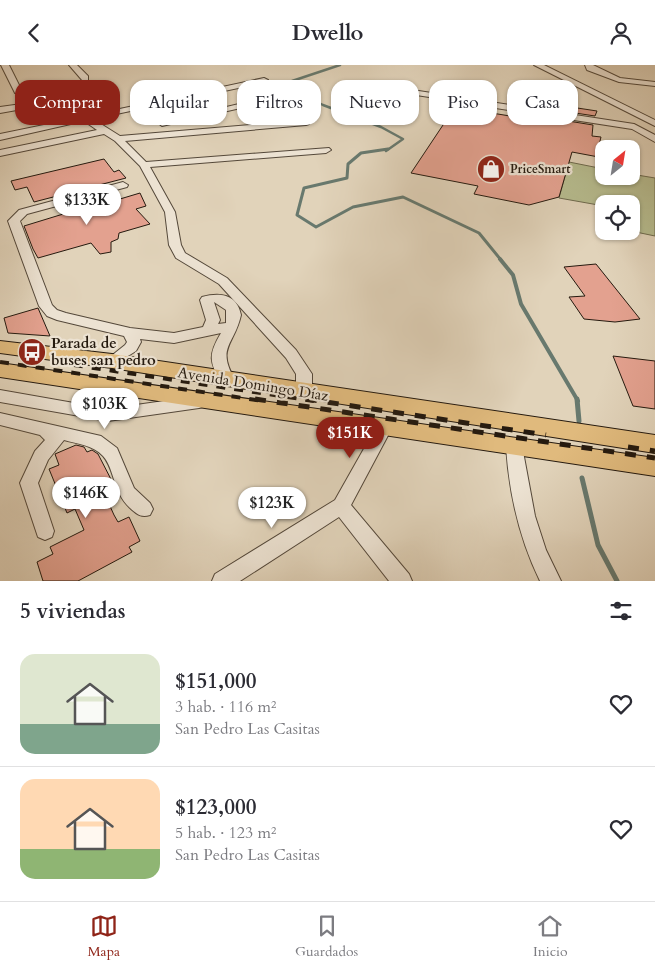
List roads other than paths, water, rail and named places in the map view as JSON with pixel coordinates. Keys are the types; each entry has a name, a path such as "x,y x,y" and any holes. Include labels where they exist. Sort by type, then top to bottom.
{"main road":[{"name":"Avenida Domingo Díaz","path":"0,347 112,361 655,444"},
{"name":"Avenida Domingo Díaz","path":"0,370 655,467"}],"street":[{"path":"5,65 15,85"},
{"path":"73,65 85,78"},
{"path":"538,65 655,123"},
{"path":"590,65 590,69 610,78 655,84"},
{"path":"497,106 634,127 655,139"},
{"path":"0,110 15,108"},
{"path":"0,137 57,125"},
{"path":"96,125 118,139 144,165 170,212 175,245 180,255 223,281 237,303 291,355 304,375 304,391"},
{"path":"163,125 172,134"},
{"path":"118,139 272,125"},
{"path":"0,153 105,131"},
{"path":"144,165 326,150"},
{"path":"123,185 23,211 16,217 14,221 46,306 52,313 130,333 174,338 231,326"},
{"path":"209,330 213,320 207,300 216,297 237,303"},
{"path":"227,380 220,369 218,356 234,319 237,303"},
{"path":"112,361 132,348 134,342 130,333"},
{"path":"0,396 108,415 211,400"},
{"path":"0,419 95,441 111,453 128,493 144,509"},
{"path":"222,581 341,506 385,426"},
{"path":"45,531 29,483 41,456 56,439 46,430"},
{"path":"514,446 516,474 539,559 551,581"},
{"path":"341,506 402,581"}],"waterway":[{"path":"340,65 292,81 301,94 323,105 381,127 403,139 386,151"},
{"path":"388,149 361,153 348,164 347,178 304,188 297,215 316,227 353,207 403,197 479,233 501,260"},
{"path":"500,259 513,275 521,304 577,399"},
{"path":"577,399 579,421"},
{"path":"582,478 598,545 617,581"}],"railway":[{"path":"0,362 263,401"},
{"path":"74,365 314,401"},
{"path":"255,399 655,458"},
{"path":"306,399 546,435"},
{"path":"628,447 655,451"}],"place":[{"name":"PriceSmart","path":"491,169"},
{"name":"Parada de buses san pedro","path":"32,352"}]}
